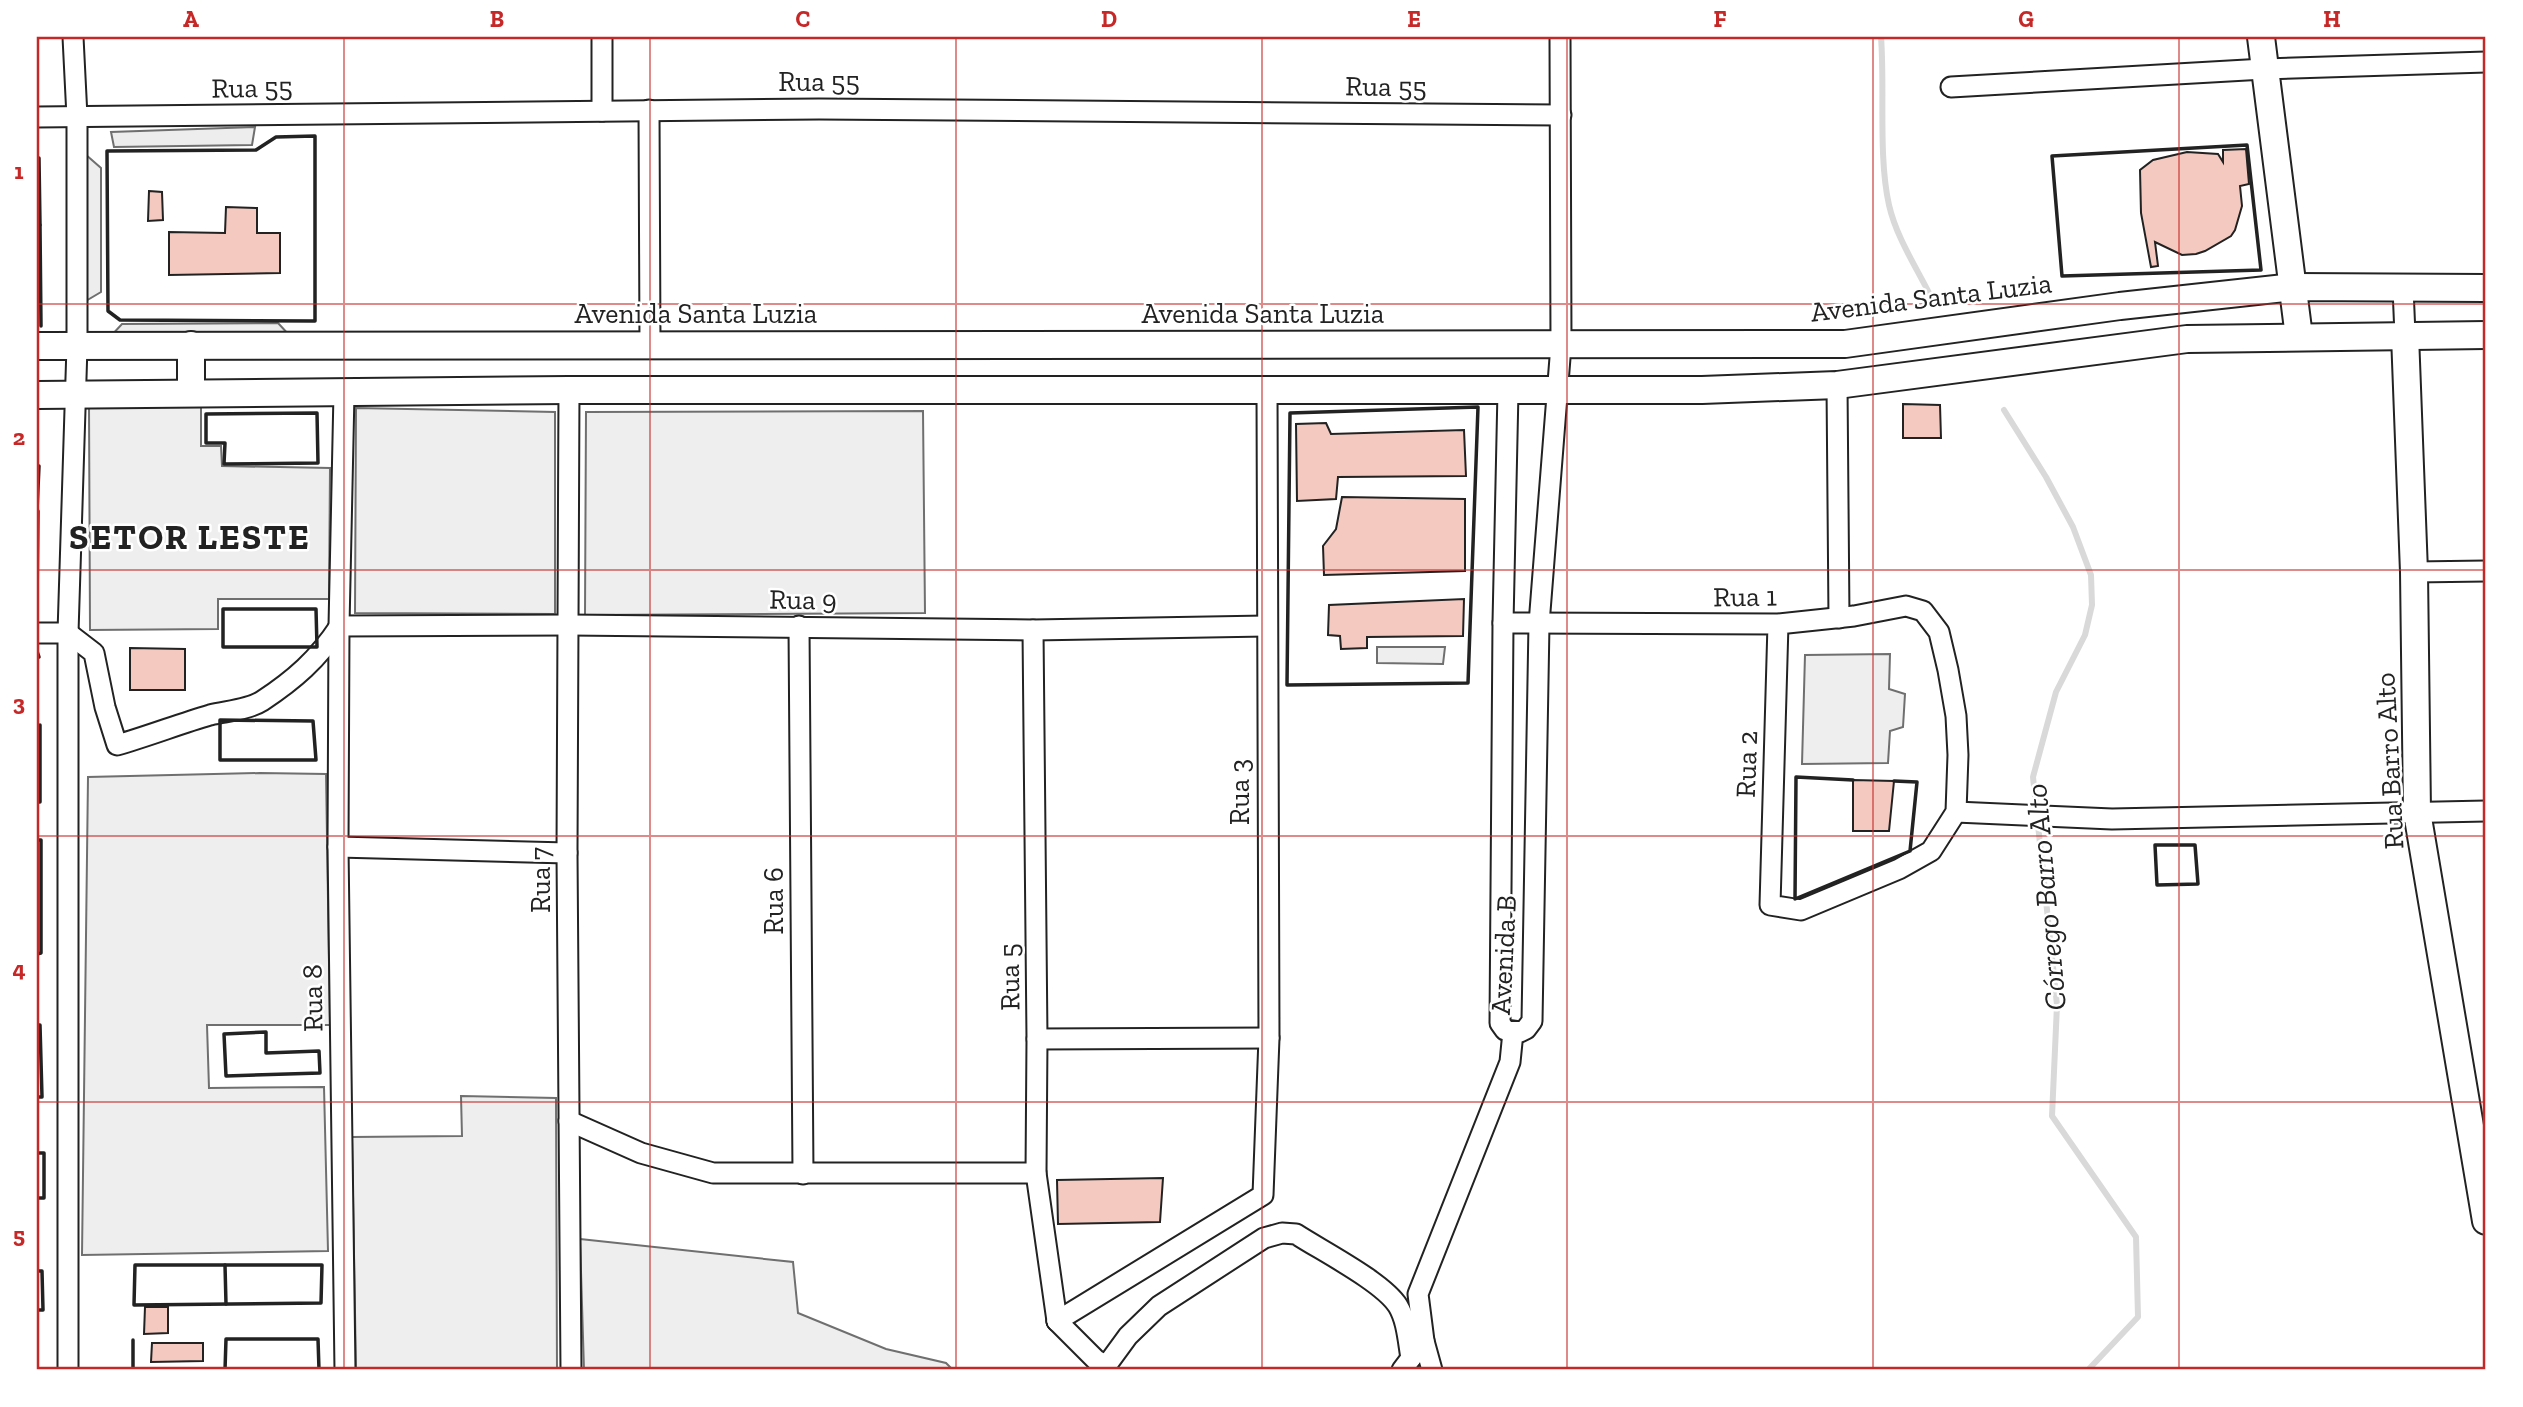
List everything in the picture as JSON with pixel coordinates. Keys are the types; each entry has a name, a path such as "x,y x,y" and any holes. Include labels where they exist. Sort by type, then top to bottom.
{"street":[{"path":"68,1370 68,633 77,346 77,117 73,37"},
{"path":"602,37 602,111"},
{"name":"Avenida B","path":"1508,391 1500,1023 1505,1030 1513,1032 1527,1029 1532,1021 1539,624 1561,345 1560,37"},
{"path":"2261,37 2299,337"},
{"path":"1951,87 2264,69 2486,62"},
{"name":"Rua 55","path":"37,117 819,109 1561,116"},
{"path":"649,110 650,344"},
{"name":"Avenida Santa Luzia","path":"37,346 1845,344 2120,306 2294,286 2486,288"},
{"path":"2403,288 2405,335"},
{"name":"Rua Barro Alto","path":"2405,335 2414,572 2417,812 2486,1221"},
{"path":"37,395 569,390 1702,390 1837,385 2187,339 2486,335"},
{"path":"871,344 871,390"},
{"path":"191,345 191,393"},
{"path":"1837,385 1839,618"},
{"name":"Rua 7","path":"569,390 571,1370"},
{"name":"Rua 3","path":"1057,1321 1263,1195 1269,1038 1267,390"},
{"name":"Rua 8","path":"344,393 338,847 345,1370"},
{"path":"2414,572 2486,571"},
{"name":"Rua 1","path":"1503,624 1779,624 1839,618 1906,606 1923,611 1939,632 1956,716 1956,812"},
{"name":"Rua 2","path":"1779,624 1770,905 1801,909 1899,869 1931,851 1956,812"},
{"path":"37,633 68,633 94,653 105,708 117,745 260,703 301,673 322,652 339,626"},
{"name":"Rua 9","path":"339,626 799,626 1033,630 1266,626"},
{"name":"Rua 6","path":"799,626 803,1174"},
{"name":"Rua 5","path":"1033,630 1037,1039 1035,1173 1057,1321"},
{"path":"1956,812 2112,819 2486,811"},
{"path":"338,847 568,853"},
{"path":"1432,1370 1424,1341 1418,1294 1510,1062 1513,1032"},
{"path":"1037,1039 1269,1038"},
{"path":"569,1121 640,1153 713,1173 1035,1173"},
{"path":"1057,1321 1096,1360 1109,1362 1128,1336 1159,1306 1264,1238 1282,1233 1296,1234 1385,1290 1404,1319 1407,1364"},
{"path":"1407,1364 1424,1341"}],"shaded area":[{"path":"255,127 252,145 114,147 111,132"},
{"path":"85,154 101,168 101,292 84,302"},
{"path":"278,323 291,337 109,338 122,324"},
{"path":"89,406 201,407 201,446 221,446 222,466 330,468 329,599 218,599 218,629 90,630"},
{"path":"356,408 555,412 555,614 355,613"},
{"path":"923,411 925,613 585,615 586,412"},
{"path":"1377,647 1445,647 1443,664 1377,663"},
{"path":"1890,654 1889,689 1905,694 1903,727 1890,731 1888,763 1802,764 1805,655"},
{"path":"326,774 330,1025 207,1025 209,1088 324,1087 328,1251 82,1255 88,777"},
{"path":"461,1096 556,1098 557,1370 356,1370 352,1137 462,1136"},
{"path":"580,1239 793,1262 798,1313 886,1349 946,1363 953,1370 584,1370"}],"building":[{"path":"2246,149 2249,184 2240,186 2242,206 2231,236 2196,254 2182,255 2155,242 2158,266 2151,267 2141,213 2140,170 2153,160 2187,152 2218,154 2223,162 2223,150"},
{"path":"149,191 162,192 163,220 148,221"},
{"path":"226,207 257,208 257,233 280,233 280,273 169,275 169,232 225,233"},
{"path":"1903,404 1940,405 1941,438 1903,438"},
{"path":"1326,423 1331,434 1464,430 1466,476 1338,477 1336,499 1297,501 1296,424"},
{"path":"1342,497 1465,499 1465,571 1324,575 1323,546 1336,529"},
{"path":"1464,599 1463,636 1367,637 1367,648 1341,649 1340,636 1328,635 1329,605"},
{"path":"130,648 185,649 185,690 130,690"},
{"path":"1853,780 1894,781 1889,831 1853,831"},
{"path":"1163,1178 1160,1222 1058,1224 1057,1180"},
{"path":"145,1307 168,1307 168,1333 144,1334"},
{"path":"152,1343 203,1343 203,1361 151,1362"}],"waterway":[{"name":"Córrego Barro Alto","path":"1881,37 1883,144 1889,205 1903,243 1934,303"},
{"name":"Córrego Barro Alto","path":"2004,410 2046,477 2073,527 2091,575 2092,605 2085,635 2056,692 2033,777 2057,1005 2052,1116 2136,1237 2138,1317 2088,1370"}],"wall":[{"path":"315,136 315,321 120,320 108,311 107,151 256,150 276,137 315,136"},
{"path":"2247,145 2261,270 2062,276 2052,156 2247,145"},
{"path":"39,158 40,225"},
{"path":"37,225 40,225 41,326"},
{"path":"1478,407 1468,683 1287,685 1290,413 1478,407"},
{"path":"317,413 318,463 224,464 225,443 206,443 206,414 317,413"},
{"path":"37,511 39,466"},
{"path":"37,605 38,511"},
{"path":"223,609 316,609 317,647 223,647 223,609"},
{"path":"37,651 39,657"},
{"path":"220,720 313,721 316,760 220,760 220,720"},
{"path":"37,802 40,802 40,725"},
{"path":"1853,780 1796,777 1795,899 1910,851 1917,782 1894,781"},
{"path":"37,840 41,840 41,953 37,954"},
{"path":"2155,845 2195,845 2198,884 2157,885 2155,845"},
{"path":"37,1025 40,1025 42,1097 37,1097"},
{"path":"266,1032 266,1053 319,1051 320,1073 226,1076 224,1034 266,1032"},
{"path":"37,1153 44,1153 44,1198 37,1198"},
{"path":"135,1265 322,1265 321,1303 134,1305 135,1265"},
{"path":"225,1265 226,1304"},
{"path":"37,1271 42,1271 43,1310 37,1310"},
{"path":"225,1370 226,1339 318,1339 319,1370"},
{"path":"133,1340 133,1370"}],"district":[{"name":"SETOR LESTE","path":"190,537"}]}
